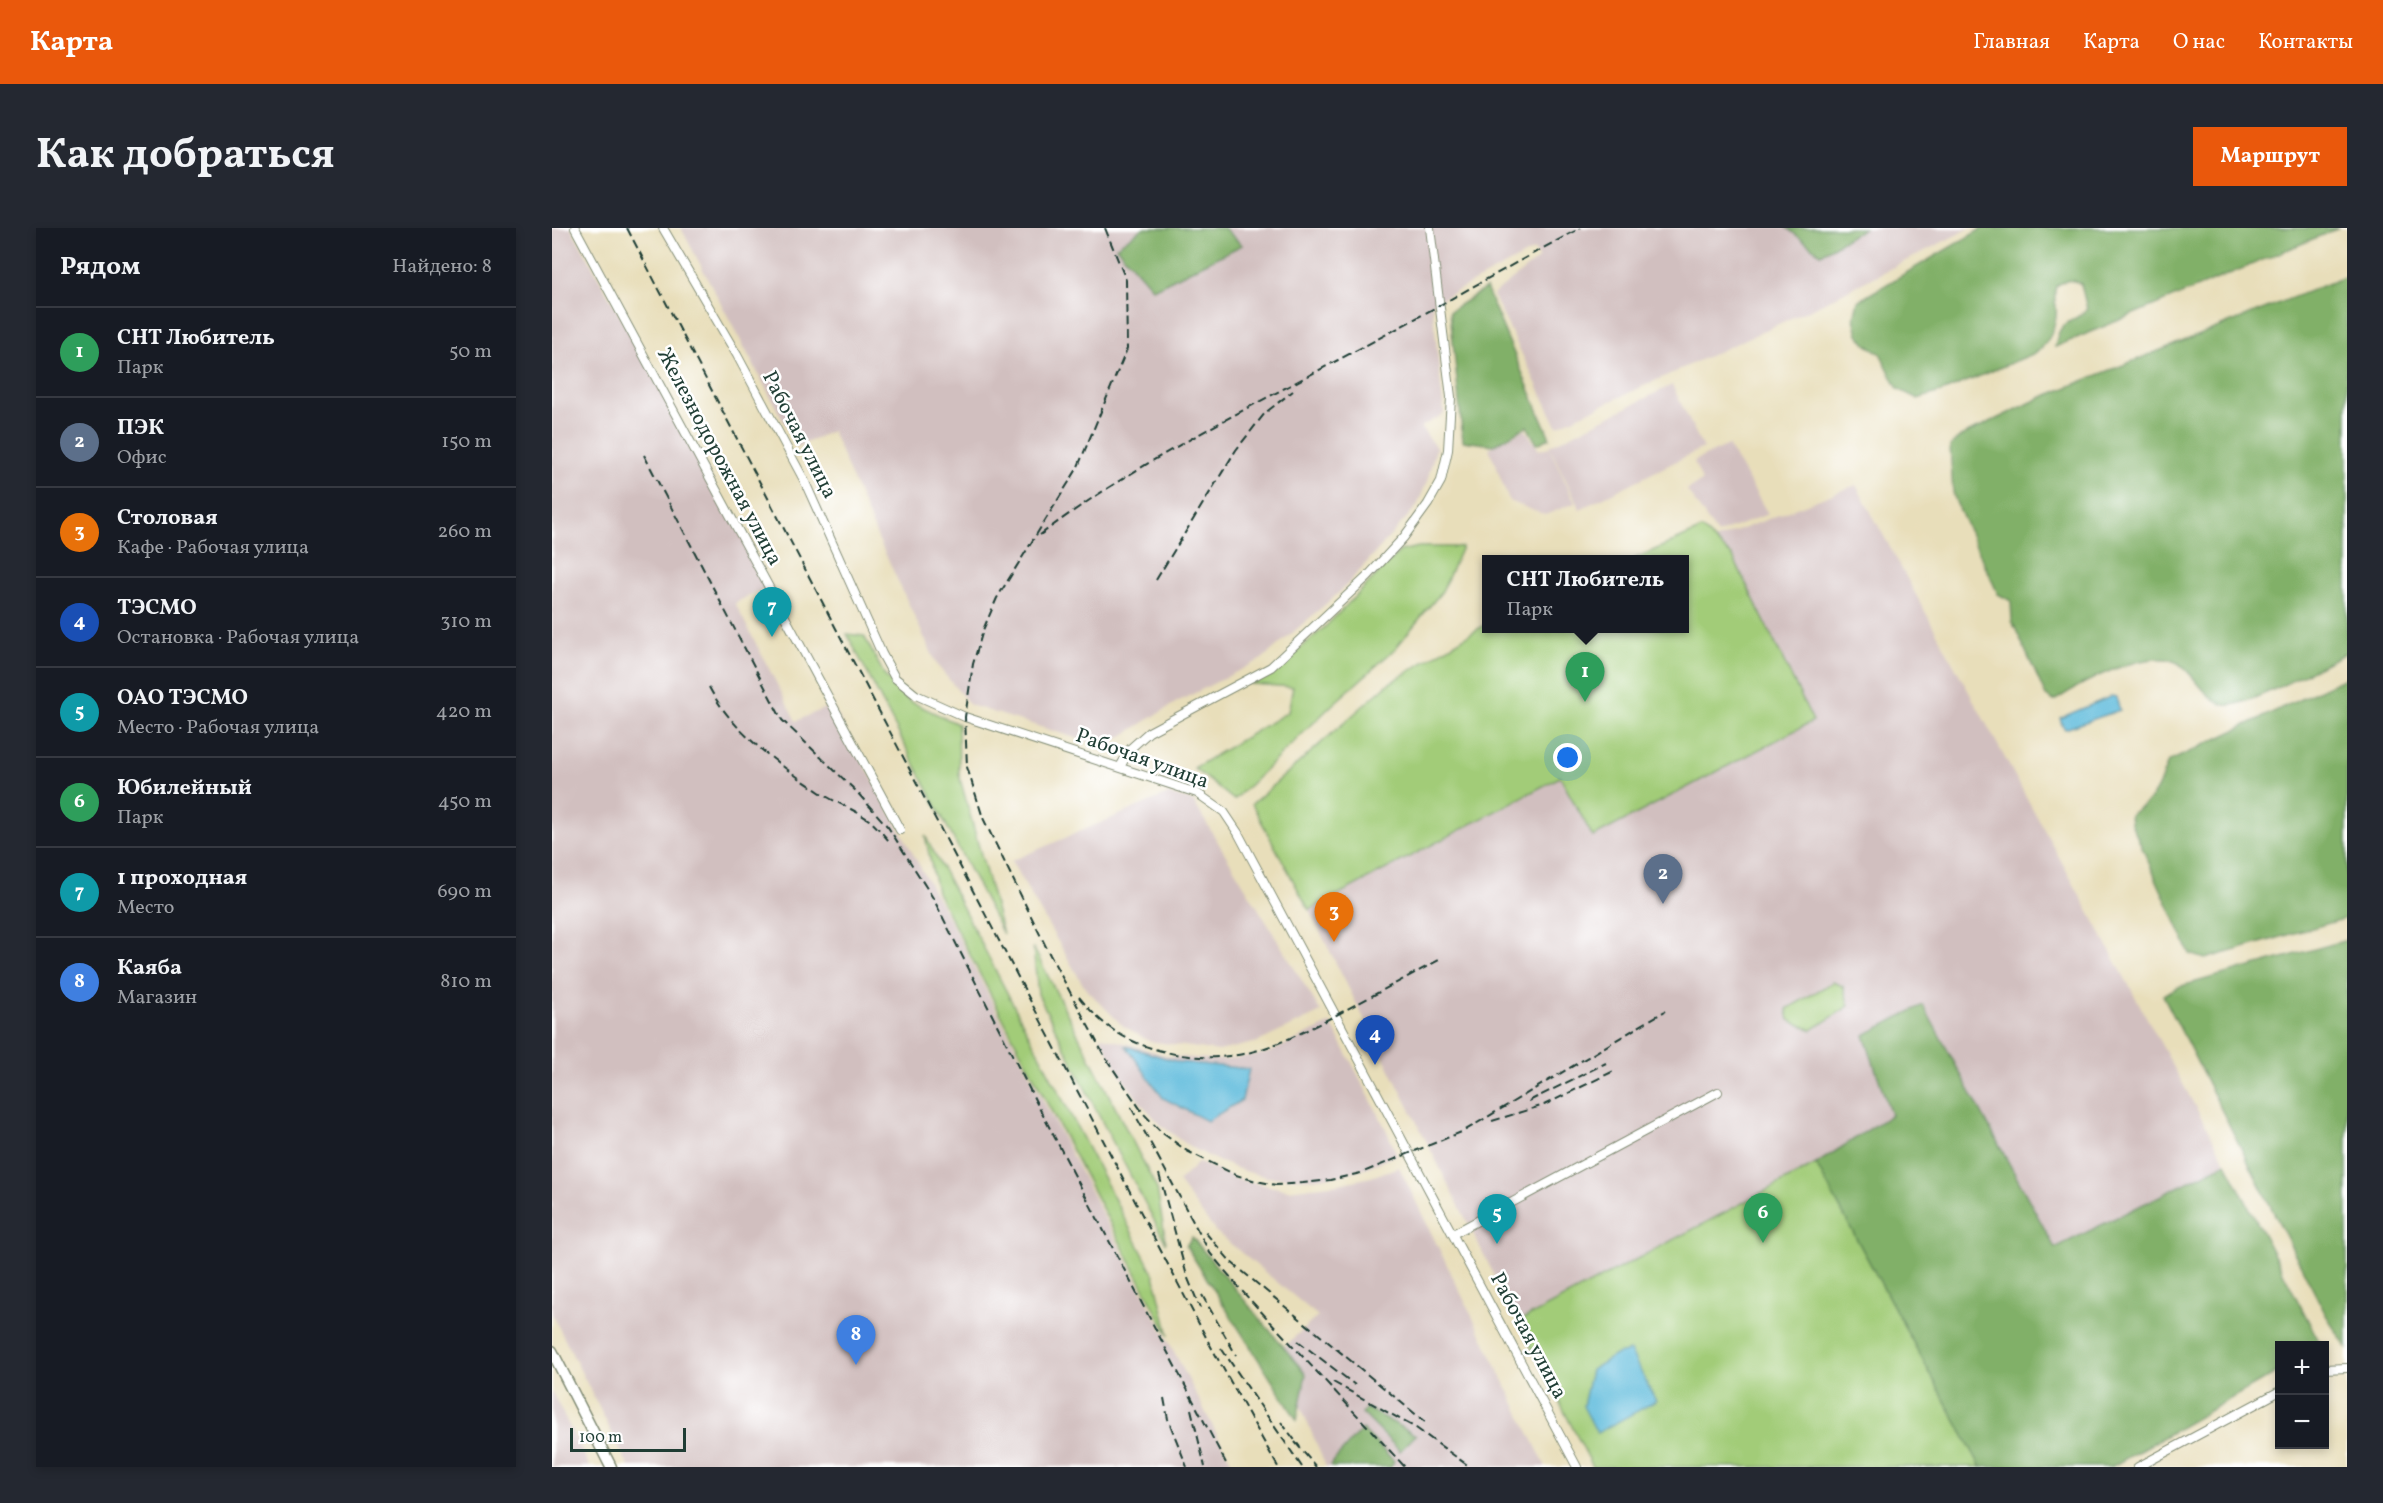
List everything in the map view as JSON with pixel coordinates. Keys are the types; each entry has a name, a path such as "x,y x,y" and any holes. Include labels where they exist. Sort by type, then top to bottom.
{"main road":[{"path":"552,1351 611,1467"}],"street":[{"name":"Железнодорожная улица","path":"575,228 900,830"},
{"name":"Рабочая улица","path":"663,228 737,355 804,480 895,678 916,695 965,717 1197,793 1224,812 1238,833 1577,1467"},
{"path":"1120,767 1131,748 1149,732 1271,667 1368,576 1404,537 1428,504 1441,481 1445,468 1452,406 1430,228"},
{"path":"1453,1234 1718,1092"},
{"path":"2329,1369 2347,1368"},
{"path":"2138,1467 2275,1394"}],"shaded area":[{"path":"552,228 571,228 770,585 735,603 796,721 832,705 951,923 1234,1467 629,1467 552,1314"},
{"path":"681,228 1970,228 1813,308 1557,426 1493,295 1539,258 1534,250 1432,304 1444,414 1421,427 1436,448 1417,506 1342,590 1262,659 1177,702 1104,747 970,705 937,665 877,536 832,431 797,447"},
{"path":"1672,385 1703,448 1580,509 1549,446"},
{"path":"1525,429 1539,450 1549,447 1575,503 1545,515 1509,501 1489,448"},
{"path":"1728,445 1768,514 1717,534 1687,490 1702,481 1694,461"},
{"path":"1856,485 2226,1163 2055,1248 1922,1005 1864,1035 1891,1115 1816,1164 1518,1322 1309,910 1561,777 1593,837 1812,721 1733,557 1714,540"},
{"path":"1168,794 1193,801 1321,1012 1258,1042 1219,1051 1149,1041 1122,1025 1085,988 1011,861"},
{"path":"1331,1023 1397,1155 1342,1175 1312,1179 1267,1177 1244,1171 1189,1146 1162,1126 1140,1102 1121,1076 1100,1036 1169,1056 1224,1060 1268,1053"},
{"path":"1199,1162 1236,1179 1288,1190 1339,1184 1371,1177 1399,1167 1546,1467 1326,1467 1278,1352 1318,1316 1215,1231 1178,1182"},
{"path":"552,1392 584,1455 590,1467 552,1467"}],"green space":[{"path":"1143,228 1224,228 1242,245 1153,289 1116,247"},
{"path":"1787,228 1864,228 1821,254"},
{"path":"1983,228 2339,228 2055,347 2057,337 2063,327 2087,309 2081,284 2071,280 2063,282 2056,286 2055,291 2054,327 2039,350 1944,391 1918,399 1898,389 1880,353 1867,345 1858,334 1854,318 1858,301"},
{"path":"2347,276 2347,652 2266,693 2235,704 2218,703 2206,693 2184,667 2165,659 2149,659 2114,669 2054,701 2046,696 2012,621 2011,601 1998,594 1956,502 1953,492 1950,446 1961,436 2040,398"},
{"path":"1486,288 1550,438 1537,444 1527,426 1494,445 1463,441 1450,311"},
{"path":"1702,529 1733,557 1813,721 1593,837 1560,777 1309,910 1252,804 1388,684 1482,626 1482,633 1689,633 1689,555 1643,555"},
{"path":"1419,547 1462,547 1442,591 1395,649 1331,706 1234,800 1194,768 1288,712 1293,687 1251,684 1276,669 1326,626 1400,551"},
{"path":"847,634 864,636 885,676 909,701 958,724 959,775 1003,934"},
{"path":"2347,677 2347,918 2205,959 2190,954 2131,823 2130,815 2154,794 2168,762"},
{"path":"925,835 1154,1275 1169,1336 937,892"},
{"path":"2347,940 2347,1348 2326,1315 2163,995 2178,987"},
{"path":"1033,947 1157,1189 1166,1243 1038,994"},
{"path":"1833,982 1843,986 1849,1006 1812,1030 1789,1020 1787,1009"},
{"path":"1923,1005 2055,1248 2226,1163 2319,1341 2275,1341 2275,1373 2111,1467 1981,1467 1816,1164 1891,1115 1864,1035"},
{"path":"1816,1164 1981,1467 1593,1467 1518,1322"},
{"path":"1192,1237 1306,1374 1297,1420 1186,1246"},
{"path":"1366,1408 1416,1435 1400,1451 1362,1413"},
{"path":"1362,1429 1394,1461 1391,1467 1331,1467 1330,1465"}],"water":[{"path":"2112,696 2116,697 2120,710 2065,729 2062,725 2060,718"},
{"path":"1126,1046 1179,1062 1249,1069 1242,1100 1207,1121 1163,1098"},
{"path":"1630,1351 1656,1401 1597,1433 1583,1406 1591,1370 1617,1354"}],"railway":[{"path":"627,228 1209,1343 1278,1467"},
{"path":"1105,228 1126,280 1127,349 1077,469 997,598 983,630 973,664 965,717 967,767 983,818 1050,955 1105,1057 1143,1113 1161,1132 1187,1151 1236,1175 1276,1185 1330,1180 1361,1173 1464,1131 1665,1011"},
{"path":"1040,535 1154,460 1581,228"},
{"path":"1156,580 1236,450 1265,413 1293,391"},
{"path":"644,455 782,720 856,791 888,827 933,898 1035,1100 1228,1467"},
{"path":"709,687 731,719 758,746 821,793 869,820 891,843"},
{"path":"1079,997 1107,1026 1139,1044 1185,1056 1224,1057 1256,1051 1293,1037 1441,959"},
{"path":"1529,1101 1606,1063"},
{"path":"1492,1121 1544,1105 1614,1071"},
{"path":"1131,1107 1210,1253 1242,1291 1405,1467"},
{"path":"1159,1174 1187,1276 1200,1308"},
{"path":"1205,1232 1231,1262 1425,1422"},
{"path":"1202,1295 1236,1355"},
{"path":"1298,1341 1355,1385"},
{"path":"1221,1348 1302,1467"},
{"path":"1333,1382 1416,1428 1470,1467"},
{"path":"1164,1398 1168,1419 1187,1467"},
{"path":"1191,1409 1205,1467"},
{"path":"1281,1422 1300,1447"},
{"path":"1295,1442 1316,1467"}],"place":[{"name":"1 проходная","path":"772,637"},
{"name":"СНТ Любитель","path":"1585,702"},
{"name":"ПЭК","path":"1663,904"},
{"name":"Столовая","path":"1334,942"},
{"name":"ТЭСМО","path":"1375,1065"},
{"name":"Юбилейный","path":"1763,1243"},
{"name":"ОАО ТЭСМО","path":"1497,1244"},
{"name":"Каяба","path":"856,1365"}]}
